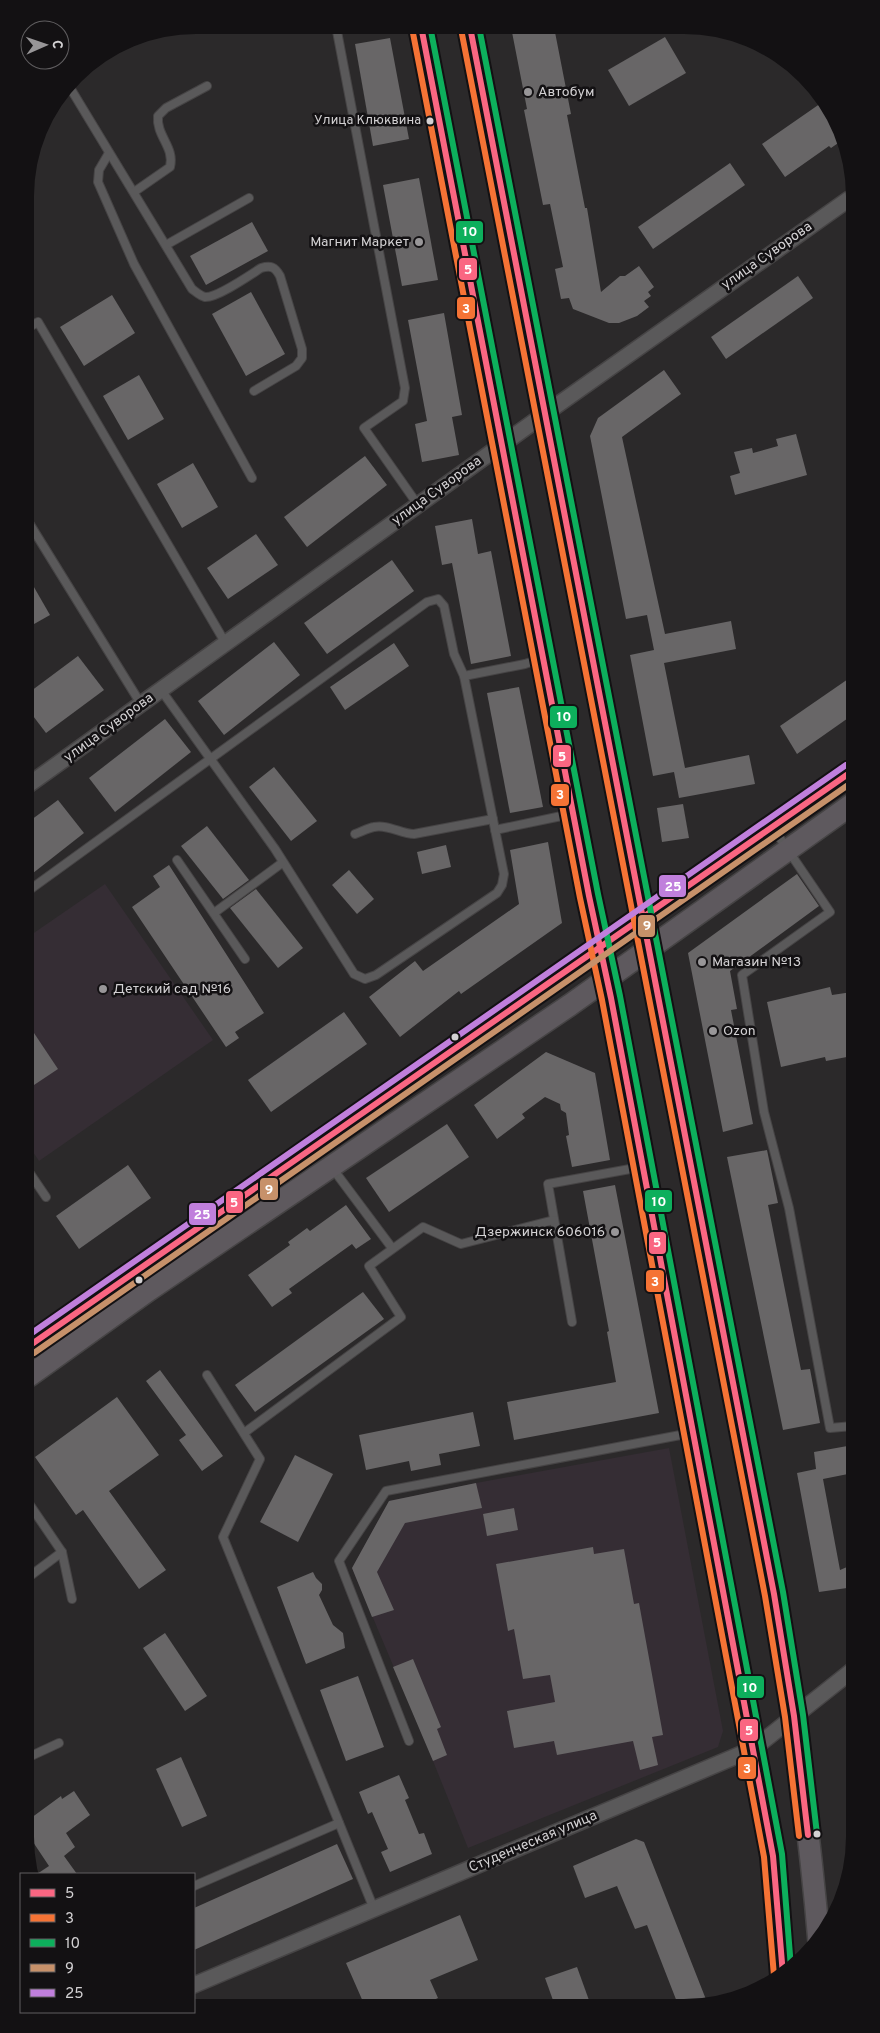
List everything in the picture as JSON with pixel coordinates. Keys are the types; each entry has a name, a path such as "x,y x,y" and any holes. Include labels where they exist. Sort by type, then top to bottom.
{"main road":[{"path":"422,34 599,948 607,979 641,1167 773,1856 782,1966"},
{"path":"471,34 772,1584 794,1716 818,1929"},
{"path":"34,1343 846,776"},
{"path":"34,1372 149,1290 607,979 846,809"}],"street":[{"name":"улица Суворова","path":"34,781 546,413 846,201"},
{"name":"Студенческая улица","path":"195,1985 752,1749 846,1675"}],"lane":[{"path":"338,34 405,388 403,401 364,428 418,505"},
{"path":"134,192 170,167 172,160 170,151 158,130 158,116 166,108 207,86"},
{"path":"72,91 192,289 200,296 207,298 218,294 261,268 269,266 275,268 280,276 302,349 302,358 296,366 254,391"},
{"path":"110,153 99,170 98,182 134,264 252,478"},
{"path":"166,245 249,198"},
{"path":"34,324 38,322 226,644"},
{"path":"34,531 142,704"},
{"path":"34,888 211,760 427,602 438,599 444,606 454,654 464,676 504,874 502,885 498,892 376,975 365,979 354,974 282,863 275,849 211,760 161,690"},
{"path":"464,676 525,664 543,658"},
{"path":"495,830 573,814"},
{"path":"355,834 374,826 384,826 406,834 414,834 493,819"},
{"path":"772,828 830,912 742,975 764,1112 788,1208 830,1428 846,1427"},
{"path":"177,860 245,959"},
{"path":"214,913 282,863"},
{"path":"332,1167 392,1248"},
{"path":"572,1322 548,1184 641,1167"},
{"path":"34,1179 46,1197"},
{"path":"244,1433 401,1317 369,1266 392,1248 423,1227 461,1244 554,1220"},
{"path":"207,1375 260,1459 223,1537 374,1909"},
{"path":"409,1741 339,1561 386,1491 692,1433"},
{"path":"34,1511 62,1552 72,1599"},
{"path":"34,1573 62,1552"},
{"path":"34,1754 59,1742"},
{"path":"195,1886 339,1823"}],"shaded area":[{"name":"Детский сад №16","path":"105,884 213,1040 39,1161 34,1154 34,933"},
{"path":"669,1448 723,1731 718,1747 468,1848 352,1568 389,1501 476,1483"}],"building":[{"path":"512,34 555,34 571,114 567,115 585,208 587,208 601,292 620,276 625,276 639,266 654,287 648,292 651,296 644,301 649,307 637,316 619,323 609,323 573,309 569,298 561,299 555,269 563,267 550,204 543,205 524,110 527,109"},
{"path":"665,37 686,73 629,106 608,70"},
{"path":"390,38 409,139 373,146 355,44"},
{"path":"818,105 837,144 831,148 829,146 785,177 762,144"},
{"path":"730,163 745,185 653,249 638,227"},
{"path":"419,178 438,280 402,286 383,185"},
{"path":"252,222 268,251 206,285 190,256"},
{"path":"798,276 813,298 726,359 711,337"},
{"path":"251,292 285,354 246,376 212,314"},
{"path":"112,295 135,333 84,366 60,327"},
{"path":"444,313 462,415 452,417 459,455 422,462 415,424 427,421 408,320"},
{"path":"664,370 681,394 622,437 665,634 731,621 736,649 664,663 685,768 749,755 755,784 679,798 674,772 653,776 630,655 654,650 647,615 626,619 590,436 598,418"},
{"path":"139,375 164,419 128,440 103,396"},
{"path":"796,434 807,475 735,495 730,476 740,473 734,452 752,448 753,453 778,446 776,439"},
{"path":"365,456 387,485 307,547 284,517"},
{"path":"193,463 218,507 182,528 157,484"},
{"path":"472,519 478,554 491,551 511,656 471,664 452,563 442,565 435,526"},
{"path":"256,534 278,565 228,599 207,568"},
{"path":"392,560 414,591 327,654 304,623"},
{"path":"34,587 50,615 34,624"},
{"path":"274,642 300,675 224,735 198,701"},
{"path":"394,643 409,666 345,710 330,687"},
{"path":"78,656 104,690 46,733 34,717 34,689"},
{"path":"846,680 846,720 797,754 780,726"},
{"path":"519,687 543,807 510,813 487,693"},
{"path":"165,719 191,752 115,812 89,778"},
{"path":"274,767 317,821 291,841 249,787"},
{"path":"58,800 84,833 34,872 34,818"},
{"path":"683,804 689,838 662,842 657,808"},
{"path":"207,826 249,880 223,899 181,846"},
{"path":"548,842 562,923 461,994 459,991 400,1037 369,997 415,961 423,971 519,904 510,850"},
{"path":"446,845 451,867 422,874 417,852"},
{"path":"169,865 264,1013 235,1032 239,1038 226,1047 132,907 160,887 153,876"},
{"path":"349,870 374,899 357,914 332,885"},
{"path":"797,874 819,906 730,971 737,1009 731,1010 753,1124 723,1132 688,953"},
{"path":"256,889 303,948 278,968 230,908"},
{"path":"830,987 832,995 846,993 846,1057 826,1061 825,1057 781,1067 767,1002"},
{"path":"344,1012 367,1044 271,1112 248,1080"},
{"path":"34,1033 58,1069 34,1085"},
{"path":"546,1052 595,1073 610,1160 572,1167 566,1136 569,1135 566,1113 561,1110 560,1104 545,1097 522,1114 525,1118 497,1139 474,1105"},
{"path":"447,1124 469,1157 389,1212 366,1178"},
{"path":"767,1150 778,1203 768,1205 801,1370 810,1369 820,1423 783,1430 727,1157"},
{"path":"128,1165 151,1198 79,1249 56,1216"},
{"path":"615,1185 659,1413 514,1440 507,1402 616,1382 607,1332 609,1331 583,1191"},
{"path":"346,1205 371,1239 356,1249 352,1244 289,1289 292,1293 272,1307 248,1275 290,1245 288,1242 307,1228 310,1231"},
{"path":"363,1292 384,1319 255,1412 235,1385"},
{"path":"160,1370 223,1456 202,1471 179,1440 186,1435 146,1381"},
{"path":"117,1397 159,1455 109,1491 166,1570 139,1589 83,1510 76,1515 35,1457"},
{"path":"473,1412 480,1446 439,1454 441,1465 411,1471 409,1461 366,1470 359,1435"},
{"path":"846,1446 846,1474 823,1479 840,1570 846,1567 846,1588 819,1592 797,1473 816,1469 814,1452"},
{"path":"295,1455 333,1474 298,1542 260,1522"},
{"path":"476,1483 482,1508 405,1523 377,1572 394,1610 372,1617 352,1568 389,1501"},
{"path":"514,1508 518,1530 487,1536 483,1514"},
{"path":"593,1547 594,1554 624,1549 634,1604 639,1603 663,1735 652,1737 658,1765 640,1770 633,1741 557,1755 554,1741 514,1748 507,1711 555,1702 550,1675 523,1679 514,1629 508,1631 496,1564"},
{"path":"313,1572 322,1584 322,1590 319,1595 333,1625 343,1633 345,1648 306,1664 277,1587"},
{"path":"165,1633 207,1696 185,1711 143,1648"},
{"path":"413,1659 441,1727 437,1729 447,1755 433,1761 393,1667"},
{"path":"358,1676 384,1747 346,1761 320,1690"},
{"path":"181,1757 207,1816 182,1827 156,1769"},
{"path":"399,1775 409,1798 405,1800 419,1834 424,1833 432,1854 390,1872 381,1852 388,1849 372,1812 368,1814 359,1792"},
{"path":"74,1791 90,1815 66,1833 75,1847 64,1856 76,1873 38,1873 49,1866 34,1844 34,1816 61,1796 62,1799"},
{"path":"636,1839 644,1842 705,1998 676,1999 647,1925 635,1929 617,1886 585,1898 573,1866"},
{"path":"337,1844 353,1879 195,1950 195,1908"},
{"path":"460,1915 478,1960 430,1980 438,1998 436,1999 362,1999 346,1963"},
{"path":"577,1967 589,1999 553,1999 545,1978"}],"transit line":[{"name":"3","path":"413,34 580,898 602,1000 764,1857 774,1972"},
{"name":"5","path":"423,34 589,896 611,998 773,1856 782,1966"},
{"name":"10","path":"432,34 598,894 620,996 782,1854 790,1960"},
{"name":"3","path":"462,34 765,1596 785,1717 799,1836"},
{"name":"5","path":"471,34 774,1594 794,1716 808,1835"},
{"name":"10","path":"480,34 783,1592 803,1715 817,1834"},
{"name":"25","path":"34,1332 846,765"},
{"name":"5","path":"34,1343 846,775"},
{"name":"9","path":"34,1353 846,786"}],"place":[{"name":"Автобум","path":"528,92"},
{"name":"Улица Клюквина","path":"430,121"},
{"name":"Магнит Маркет","path":"419,242"},
{"name":"Магазин №13","path":"702,962"},
{"name":"Детский сад №16","path":"103,989"},
{"name":"Ozon","path":"713,1031"},
{"name":"Дзержинск 606016","path":"615,1232"}]}
